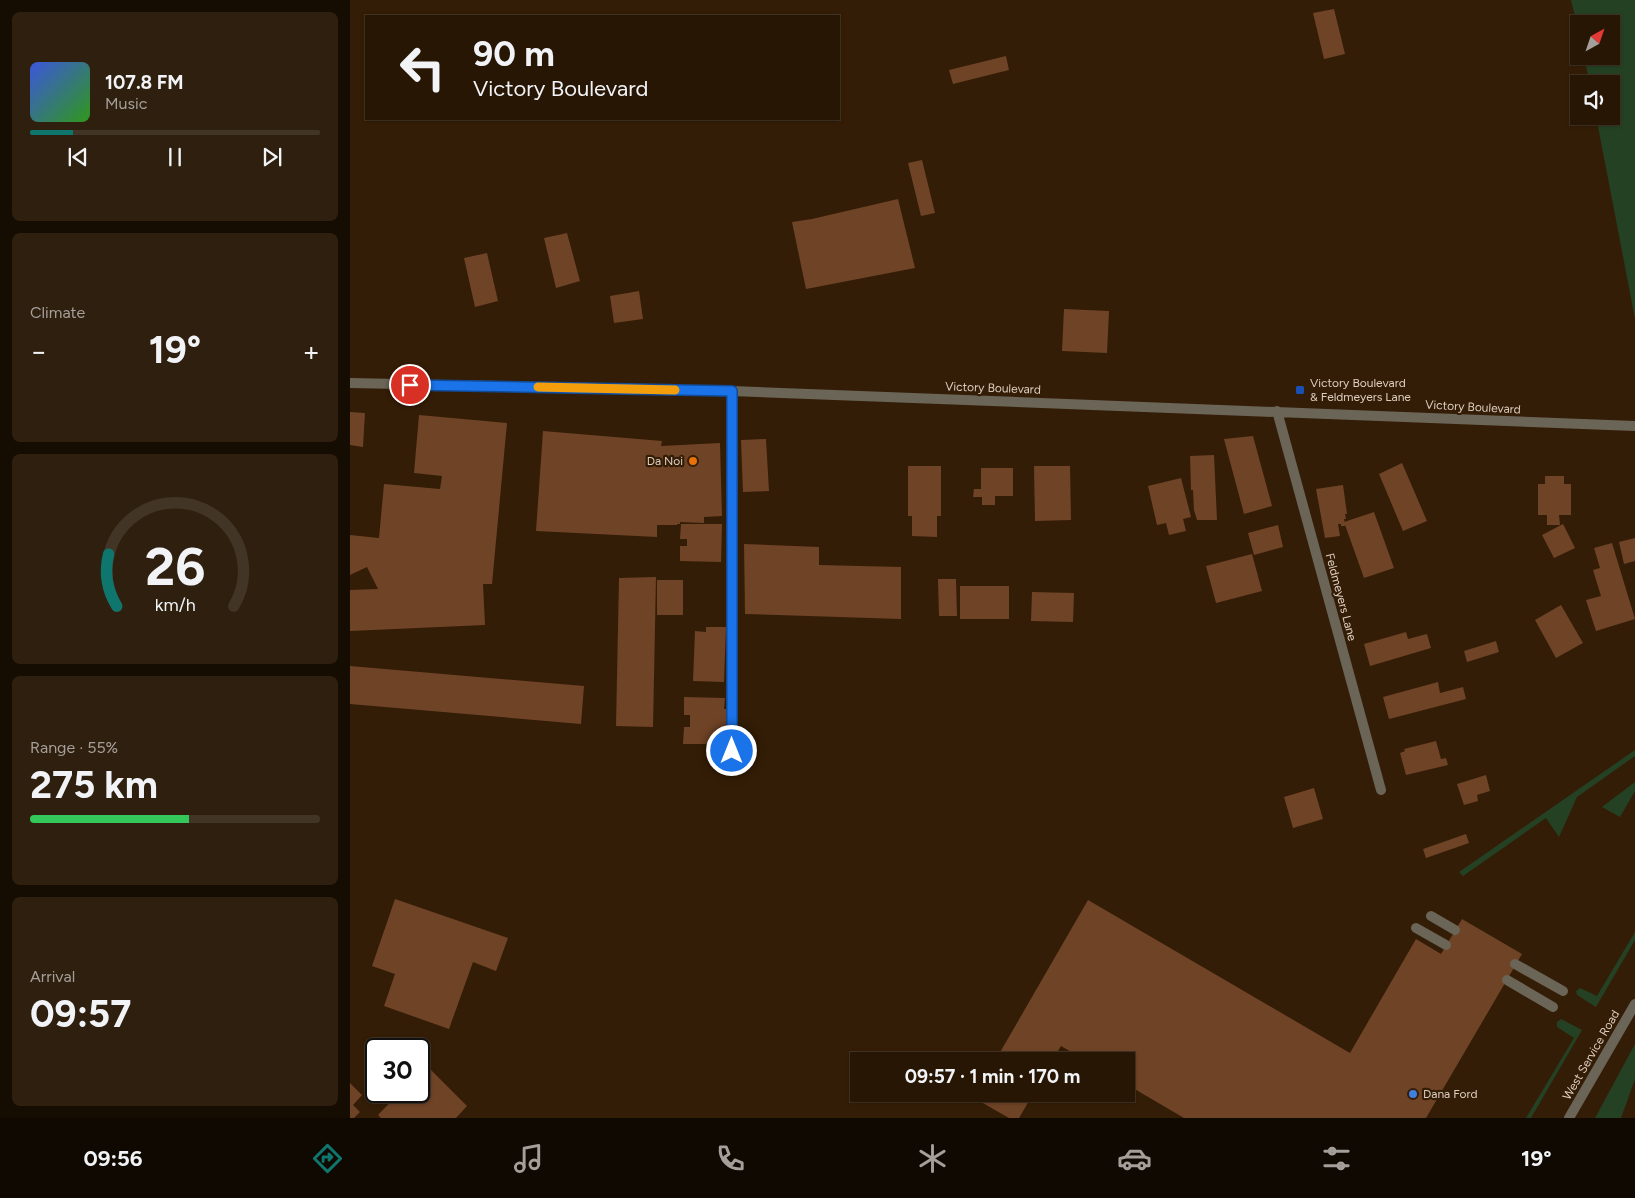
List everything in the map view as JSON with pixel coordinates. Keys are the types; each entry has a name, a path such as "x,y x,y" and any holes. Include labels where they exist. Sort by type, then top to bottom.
{"street":[{"name":"Victory Boulevard","path":"350,383 732,391 1635,426"},
{"path":"732,391 732,751"},
{"name":"Feldmeyers Lane","path":"1277,411 1381,790"},
{"path":"1431,916 1455,930"},
{"path":"1416,928 1446,945"},
{"path":"1515,964 1563,991"},
{"path":"1507,980 1554,1007"},
{"name":"West Service Road","path":"1569,1118 1635,1004"}],"green space":[{"path":"1571,0 1635,0 1635,319 1598,125 1620,125 1620,75 1588,75 1586,65 1620,65 1620,15 1575,15"},
{"path":"1635,750 1635,756 1577,797 1559,837 1546,818 1463,876 1459,872"},
{"path":"1635,782 1635,791 1620,817 1602,807"},
{"path":"1635,932 1635,940 1596,1007 1577,995 1576,991 1580,988 1597,996"},
{"path":"1561,1019 1582,1030 1531,1118 1526,1118 1574,1038 1557,1027 1557,1022"},
{"path":"1635,1044 1635,1079 1621,1118 1595,1118"}],"building":[{"path":"1334,9 1345,54 1324,59 1313,13"},
{"path":"1006,56 1009,70 953,84 949,70"},
{"path":"922,160 935,213 921,216 908,163"},
{"path":"898,199 915,268 806,289 792,222"},
{"path":"567,233 580,281 556,288 544,238"},
{"path":"487,253 498,301 475,307 464,258"},
{"path":"639,291 643,319 614,323 610,296"},
{"path":"1064,309 1109,311 1107,353 1062,351"},
{"path":"350,412 365,413 363,447 350,445"},
{"path":"419,415 507,423 492,584 483,584 485,625 350,631 350,590 378,589 367,567 350,575 350,535 379,538 384,484 440,489 442,476 414,473"},
{"path":"543,431 662,441 661,446 720,443 722,516 704,517 704,523 680,522 677,525 657,525 657,537 536,531"},
{"path":"1253,436 1272,506 1244,514 1224,439"},
{"path":"766,439 769,491 743,492 741,440"},
{"path":"1214,455 1217,520 1197,520 1194,510 1193,490 1191,490 1190,456"},
{"path":"1402,463 1427,521 1403,531 1379,474"},
{"path":"908,466 941,466 941,516 937,516 937,537 912,536 912,516 908,516"},
{"path":"1034,466 1070,466 1071,520 1035,521"},
{"path":"981,468 1013,468 1013,496 995,496 995,505 982,505 982,497 973,497 974,489 981,489"},
{"path":"1545,476 1564,476 1564,484 1571,484 1571,515 1559,515 1560,525 1547,525 1547,515 1538,515 1538,484 1545,484"},
{"path":"1181,478 1191,517 1183,519 1186,531 1169,535 1166,523 1157,525 1148,486"},
{"path":"1343,485 1347,514 1345,514 1346,519 1344,519 1345,526 1338,524 1340,536 1325,538 1316,489"},
{"path":"1374,512 1394,568 1364,578 1344,522"},
{"path":"681,524 722,524 721,562 680,561 680,546 687,546 687,539 680,539"},
{"path":"1563,524 1575,548 1554,558 1542,535"},
{"path":"1278,525 1283,547 1254,555 1248,533"},
{"path":"1635,538 1635,561 1624,564 1619,542"},
{"path":"1612,543 1635,619 1596,631 1586,600 1601,596 1593,570 1600,568 1594,548"},
{"path":"744,544 819,547 819,565 901,567 901,619 745,614"},
{"path":"1252,554 1262,591 1216,603 1206,566"},
{"path":"656,577 653,727 616,726 619,578"},
{"path":"938,579 956,579 957,616 939,616"},
{"path":"657,580 683,580 683,615 657,615"},
{"path":"960,586 1009,586 1009,619 960,619"},
{"path":"1032,592 1074,593 1073,622 1031,621"},
{"path":"1561,605 1583,643 1556,658 1535,620"},
{"path":"706,627 726,627 724,682 693,681 695,631 706,632"},
{"path":"1406,632 1408,639 1427,634 1431,648 1370,666 1364,644"},
{"path":"1496,641 1499,652 1467,662 1464,651"},
{"path":"350,666 584,686 581,724 350,704"},
{"path":"1438,682 1440,693 1463,687 1466,699 1389,719 1383,697"},
{"path":"684,697 725,698 724,709 731,709 731,734 724,734 723,744 683,744 684,727 690,727 690,715 684,715"},
{"path":"1436,741 1441,759 1446,758 1448,765 1406,775 1400,753 1405,751 1404,749"},
{"path":"1486,775 1490,791 1477,795 1478,801 1464,805 1457,784"},
{"path":"1314,788 1323,819 1293,828 1284,797"},
{"path":"1466,834 1469,843 1426,858 1423,849"},
{"path":"395,899 508,938 496,971 473,962 449,1029 384,1006 395,974 372,966"},
{"path":"1088,900 1350,1053 1416,939 1441,954 1462,919 1522,954 1426,1118 1184,1118 1135,1089 1135,1052 1071,1052 1061,1046 1057,1052 1000,1052"},
{"path":"430,1069 467,1106 456,1118 381,1118 378,1115 390,1103 430,1103"},
{"path":"350,1083 362,1095 353,1105 360,1112 354,1118 350,1118"},
{"path":"981,1102 1028,1102 1019,1118 1009,1118"}],"slow traffic":[{"path":"538,387 675,390"}],"place":[{"name":"Victory Boulevard & Feldmeyers Lane","path":"1300,390"},
{"name":"Da Noi","path":"693,461"},
{"name":"Dana Ford","path":"1413,1094"}],"route":[{"path":"410,385 732,391 732,751"}]}
